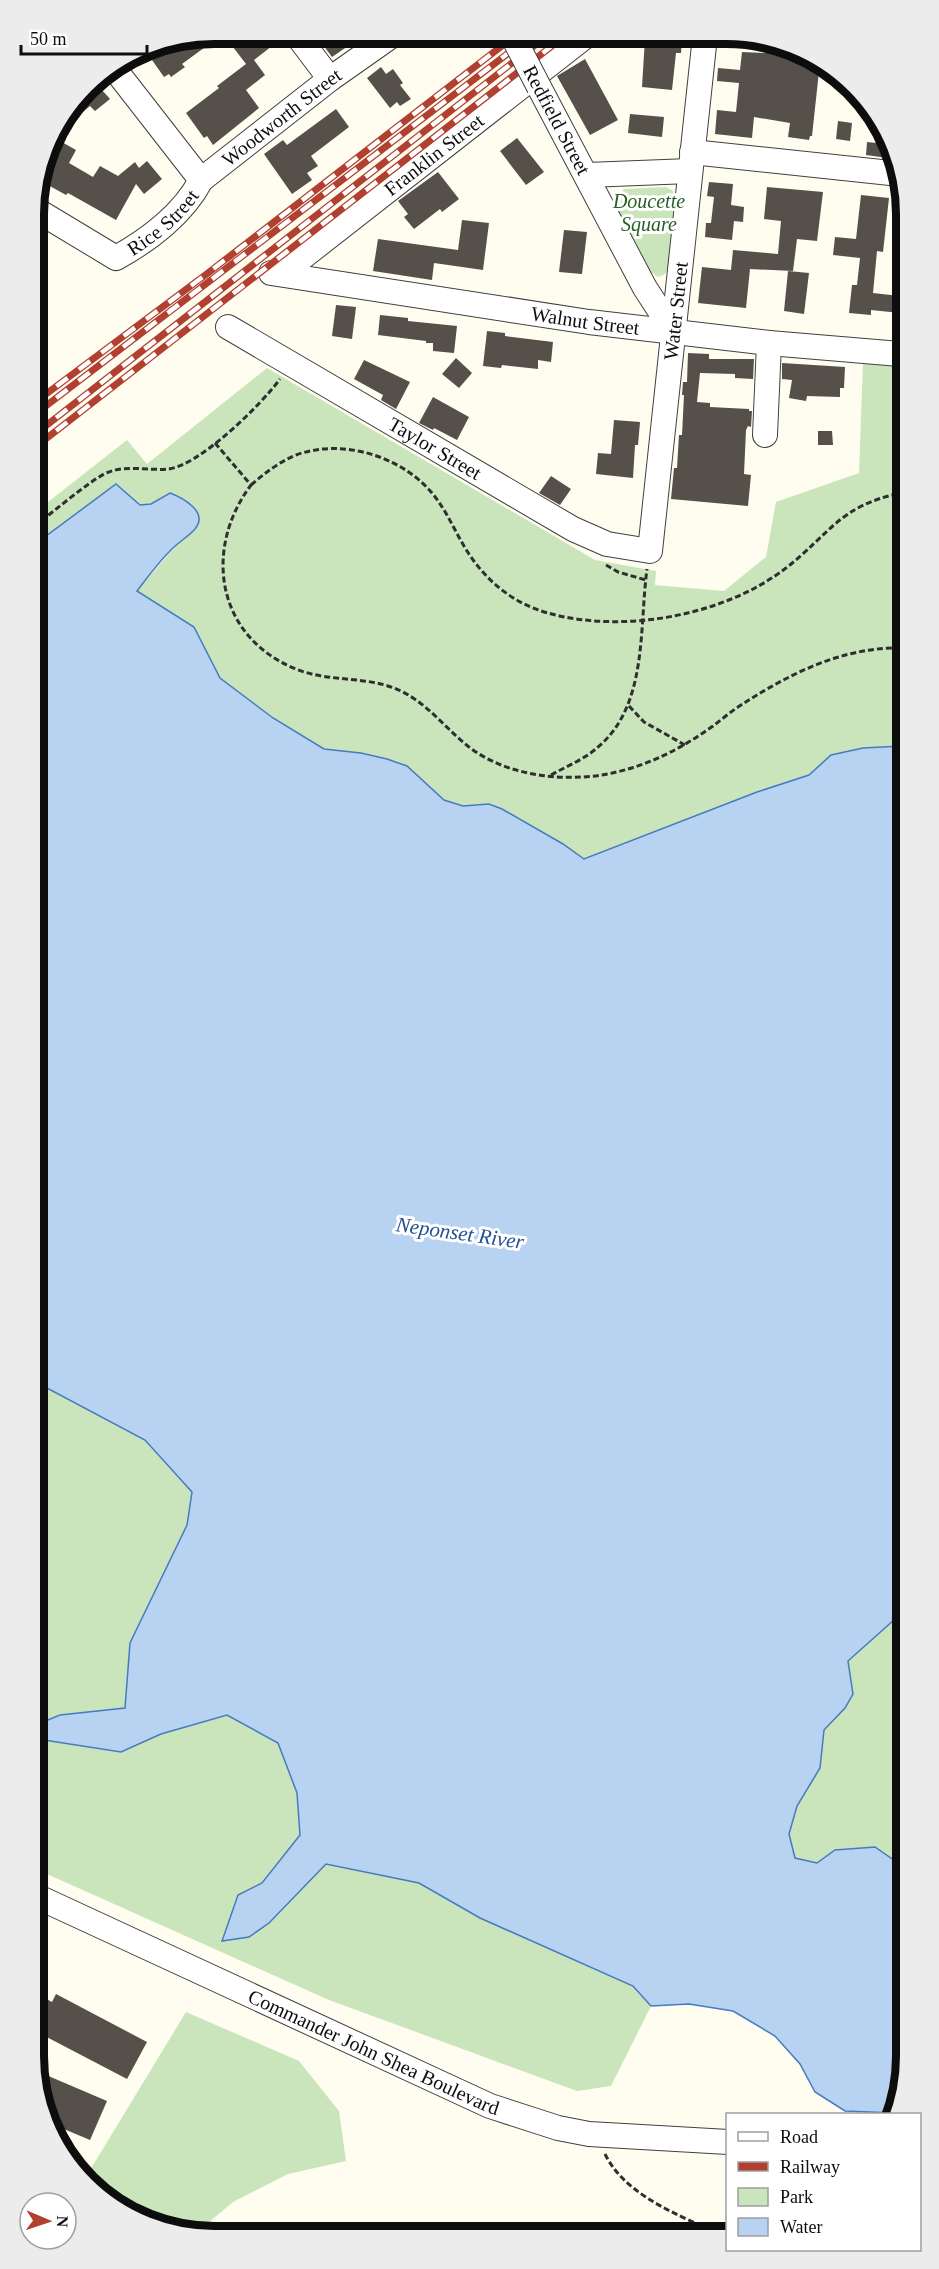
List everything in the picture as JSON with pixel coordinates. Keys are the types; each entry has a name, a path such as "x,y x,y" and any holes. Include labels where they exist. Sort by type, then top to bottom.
{"street":[{"path":"304,44 330,79"},
{"name":"Woodworth Street","path":"201,180 330,79 380,44"},
{"name":"Redfield Street","path":"517,44 645,288 673,331"},
{"name":"Franklin Street","path":"276,274 574,44"},
{"name":"Water Street","path":"650,551 704,44"},
{"path":"118,73 201,180"},
{"path":"587,175 691,161 891,173"},
{"name":"Rice Street","path":"44,215 116,258 146,240 177,212 192,198 201,180"},
{"name":"Walnut Street","path":"276,274 589,322 896,361"},
{"name":"Taylor Street","path":"228,327 573,529 608,544 650,551"},
{"path":"765,435 769,343"},
{"name":"Commander John Shea Boulevard","path":"44,1900 490,2106 558,2128 599,2135 726,2142"}],"path":[{"path":"44,519 105,474 125,469 168,470 189,463 215,443 271,391 286,371"},
{"path":"896,372 894,383 896,389"},
{"path":"215,443 251,485 237,506 226,530 222,566 225,590 234,612 256,644 295,669 313,675 378,682 401,691 426,706 466,745 483,757 513,769 549,776 583,777 646,764 685,745 744,703 815,663 850,654 896,649"},
{"path":"549,776 598,748 615,730 629,706 636,684 646,580"},
{"path":"629,706 644,722 685,745"},
{"path":"599,2135 611,2166 623,2180 672,2212 702,2226"}],"green space":[{"name":"Doucette Square","path":"666,187 673,191 675,198 669,268 665,274 658,277 651,272 616,206 618,195 624,189"},
{"path":"863,363 896,366 896,746 863,748 831,755 809,775 757,792 584,860 563,844 502,809 489,804 463,806 444,800 407,766 361,753 324,749 273,718 220,678 194,627 137,591 181,540 170,493 151,504 140,505 116,484 44,538 44,505 127,440 147,464 267,368 595,560 656,571 655,585 724,591 766,557 776,502 859,473"},
{"path":"44,1388 145,1440 192,1492 187,1525 130,1643 125,1708 60,1715 44,1722"},
{"path":"895,1619 895,1861 875,1847 835,1850 817,1863 795,1858 789,1834 797,1806 820,1768 824,1730 845,1708 853,1694 848,1661"},
{"path":"227,1715 278,1743 297,1793 300,1835 262,1883 238,1895 249,1937 269,1923 326,1864 419,1883 480,1918 633,1986 651,2006 611,2086 577,2091 329,2000 44,1873 44,1740 121,1752 161,1734"},
{"path":"186,2012 299,2061 339,2111 346,2161 288,2174 233,2202 205,2225 170,2220 149,2213 110,2190 89,2171"}],"water":[{"name":"Neponset River","path":"116,484 140,505 151,504 170,493 181,498 197,511 198,523 189,535 173,548 137,591 194,627 220,678 273,718 324,749 361,753 407,766 444,800 463,806 489,804 502,809 563,844 584,859 757,792 809,775 831,755 863,748 896,746 895,1619 848,1661 853,1694 845,1708 824,1730 820,1768 797,1806 789,1834 795,1858 817,1863 835,1850 875,1847 895,1861 895,2066 885,2113 845,2111 815,2092 800,2064 775,2036 733,2011 689,2004 651,2006 633,1986 480,1918 419,1883 326,1864 269,1923 249,1937 222,1941 238,1895 262,1883 300,1835 297,1793 278,1743 227,1715 161,1734 121,1752 44,1740 44,1722 60,1715 125,1708 130,1643 187,1525 192,1492 145,1440 44,1388 44,538"}],"building":[{"path":"209,44 182,64 185,67 171,77 169,74 164,77 152,60 156,57 154,54 170,49"},
{"path":"231,44 270,44 272,46 254,60 265,75 246,90 259,108 213,145 207,136 204,138 186,113 246,64"},
{"path":"322,44 351,44 332,57"},
{"path":"645,44 682,44 681,53 676,53 672,90 642,87"},
{"path":"742,52 782,54 819,72 812,136 809,140 788,137 790,123 754,117 752,138 715,134 717,110 736,112 739,83 717,81 718,68 740,70"},
{"path":"585,59 618,120 590,135 557,76"},
{"path":"381,67 386,74 393,69 403,83 400,85 411,99 400,106 397,102 390,108 367,78"},
{"path":"100,88 110,99 95,111 90,106 69,124"},
{"path":"336,109 349,127 311,156 318,166 307,173 312,180 292,194 264,154 283,140 287,145"},
{"path":"630,114 664,117 662,137 628,133"},
{"path":"838,121 852,123 850,141 836,139"},
{"path":"517,138 544,172 526,185 500,151"},
{"path":"60,141 76,150 69,163 93,177 100,166 118,176 135,162 139,168 147,161 162,179 144,194 136,184 116,220 68,193 66,195 46,184"},
{"path":"867,142 880,143 886,158 866,155"},
{"path":"438,172 459,199 442,212 440,209 414,229 404,217 408,214 398,201"},
{"path":"709,182 733,184 731,205 744,207 743,222 734,221 732,240 705,237 706,223 711,223 714,197 707,196"},
{"path":"767,187 823,192 817,241 797,239 793,271 750,269 746,308 698,303 702,267 731,270 733,250 778,254 781,221 764,219"},
{"path":"861,195 889,198 883,252 877,251 873,293 896,296 896,313 871,310 871,315 849,313 852,285 857,285 860,258 833,255 835,237 856,239"},
{"path":"462,220 489,223 483,270 434,263 432,280 373,271 378,239 458,250"},
{"path":"564,230 587,232 582,274 559,272"},
{"path":"788,271 809,273 804,314 784,311"},
{"path":"336,305 356,307 352,339 332,336"},
{"path":"380,315 408,318 408,321 457,326 454,353 433,351 433,343 426,343 426,341 378,335"},
{"path":"487,331 505,333 505,336 553,342 551,362 538,360 538,369 502,365 501,368 483,366"},
{"path":"688,353 709,354 709,359 754,359 753,379 735,378 735,374 700,373 697,402 710,403 710,407 752,411 751,427 748,426 746,430 744,474 751,475 748,506 671,499 674,468 677,468 679,435 682,435 684,395 682,395 683,382 687,382"},
{"path":"456,358 472,373 459,388 442,374"},
{"path":"364,360 410,382 396,409 381,400 383,395 354,379"},
{"path":"782,363 845,367 844,388 840,388 840,397 807,396 806,401 789,398 792,380 782,379"},
{"path":"433,397 469,417 457,440 419,423"},
{"path":"614,420 640,422 638,445 635,445 633,478 596,474 598,453 611,454"},
{"path":"818,431 832,431 833,445 818,445"},
{"path":"551,476 571,489 560,505 539,493"},
{"path":"56,1994 147,2042 127,2079 44,2036 44,1998 52,2002"},
{"path":"45,2075 107,2101 90,2140 60,2127 49,2099"}],"railway":[{"path":"44,396 208,273 504,44"},
{"path":"44,407 520,44"},
{"path":"44,427 536,44"},
{"path":"44,440 554,44"}]}
